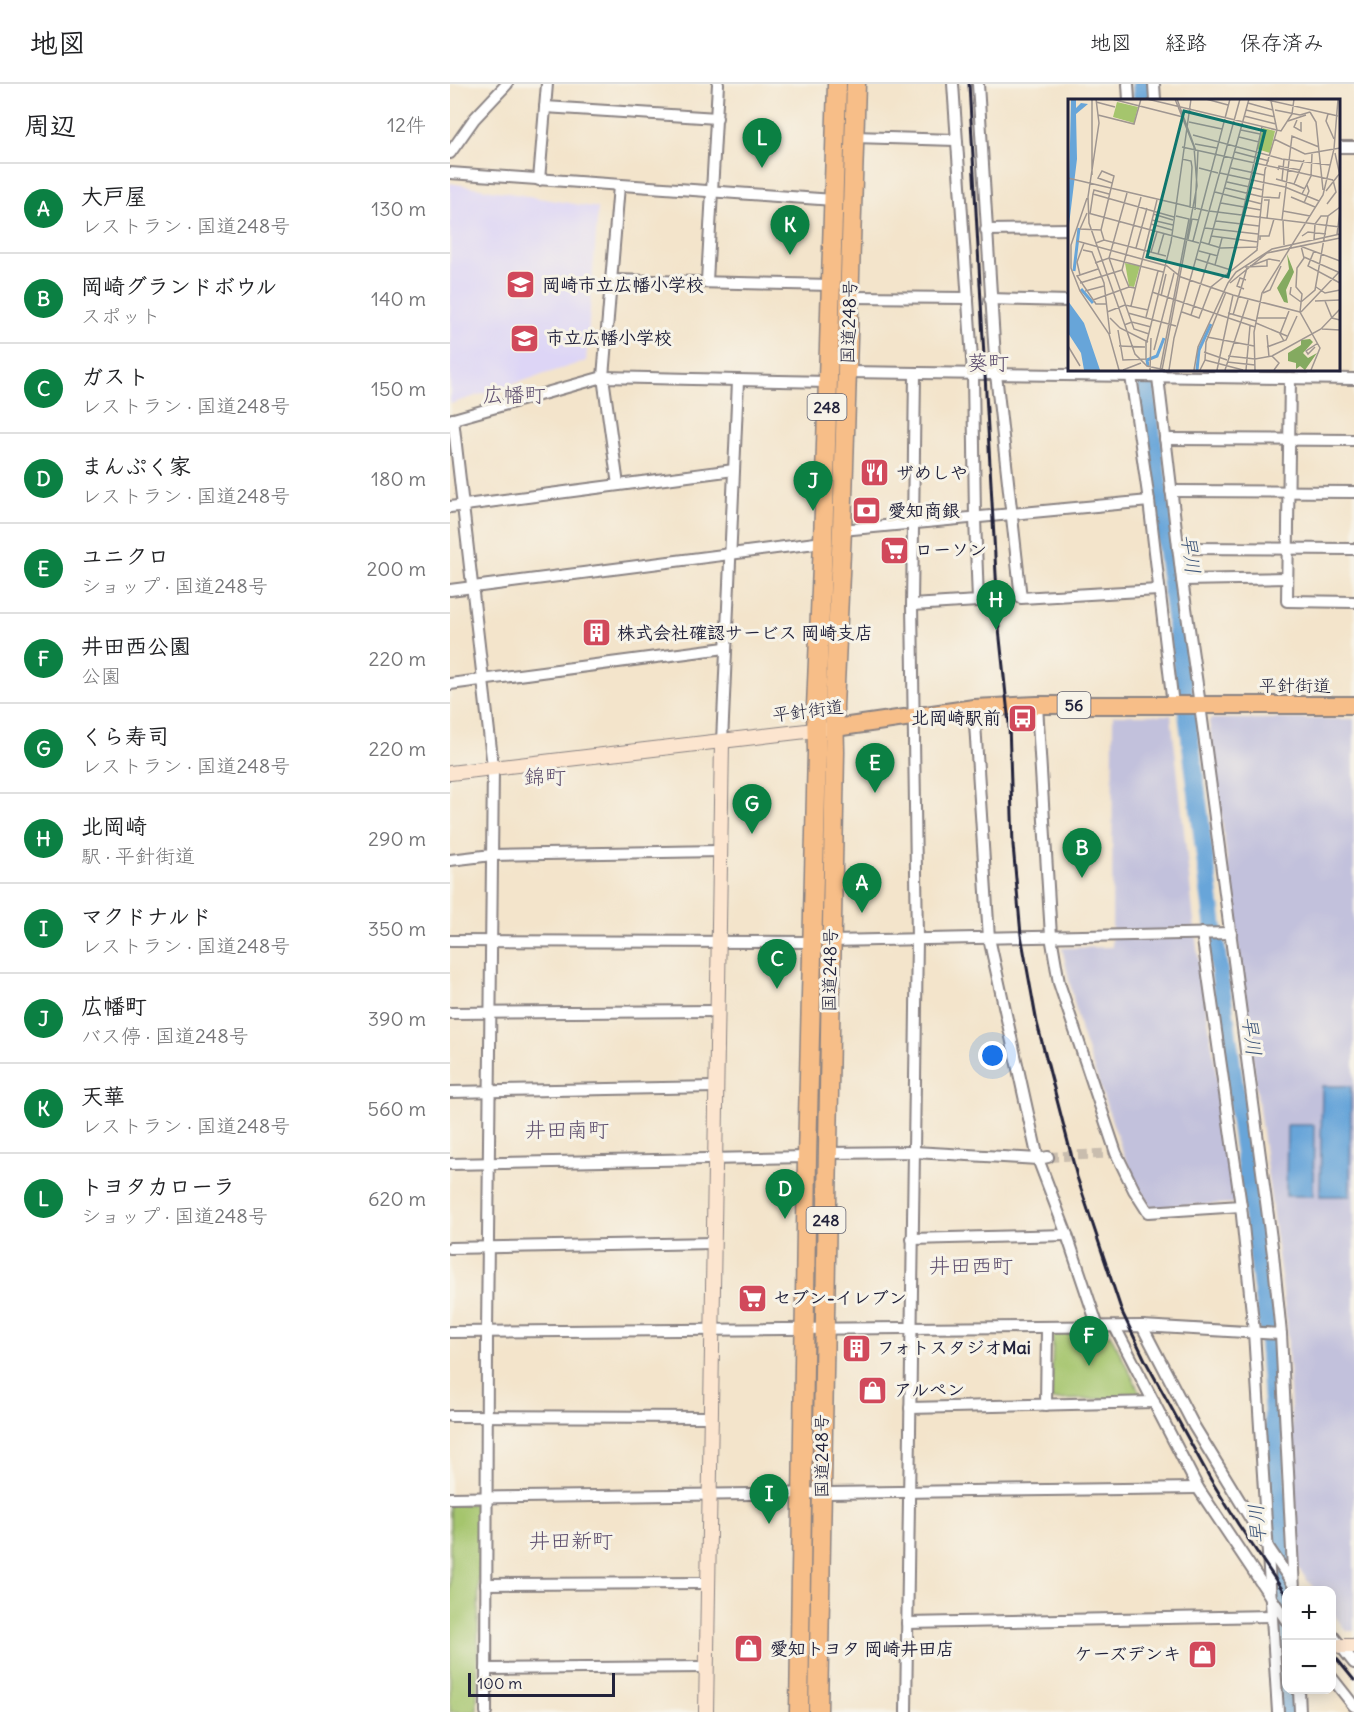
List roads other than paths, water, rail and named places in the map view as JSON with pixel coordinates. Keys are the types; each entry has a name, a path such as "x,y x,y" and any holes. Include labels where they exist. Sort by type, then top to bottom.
{"highway":[{"name":"国道248号","path":"799,1712 803,1493 828,1153 830,941 823,542 837,84"},
{"name":"国道248号","path":"818,1712 822,1493 807,1157 811,942 825,729 834,706 856,84"}],"main road":[{"name":"平針街道","path":"825,729 974,708 1037,705 1173,705"},
{"name":"56","path":"1173,705 1200,705"},
{"name":"平針街道","path":"1200,705 1354,705"}],"street":[{"path":"450,153 474,119 507,84"},
{"path":"539,180 547,84"},
{"path":"707,282 718,84"},
{"path":"912,605 978,601 973,374 953,84"},
{"path":"978,84 996,374 1022,598 1158,590"},
{"path":"1128,84 1129,99"},
{"path":"1154,84 1155,99"},
{"path":"545,106 717,118"},
{"path":"854,137 956,140"},
{"path":"450,173 834,200"},
{"path":"618,485 603,377 619,186"},
{"path":"986,230 1068,229"},
{"path":"610,280 831,285"},
{"path":"850,297 968,298"},
{"path":"990,299 1068,301"},
{"path":"847,372 1242,373 1290,378 1323,374 1354,379"},
{"path":"1131,372 1173,705"},
{"path":"906,1712 916,939 912,605 915,373"},
{"path":"1157,373 1281,1334 1295,1586"},
{"path":"486,1712 487,1332 493,768 452,419 603,377 828,382"},
{"path":"1290,378 1287,601 1354,602"},
{"path":"706,1712 722,742 738,381"},
{"path":"1165,440 1354,440"},
{"path":"450,507 734,470"},
{"path":"1171,491 1354,492"},
{"path":"842,530 1149,501"},
{"path":"450,590 730,552 823,542"},
{"path":"1178,548 1354,549"},
{"path":"1182,580 1287,578"},
{"path":"450,684 725,648"},
{"path":"1037,705 1051,936 1062,993 1116,1153 1134,1190 1148,1212 1241,1206"},
{"path":"974,708 989,938 1043,1158 1098,1327"},
{"name":"平針街道","path":"450,772 825,729"},
{"path":"450,860 492,855 720,851"},
{"path":"1202,933 1241,1206 1254,1332 1278,1712"},
{"path":"830,941 1231,933"},
{"path":"450,941 811,942"},
{"path":"450,1013 718,1011"},
{"path":"450,1092 717,1087"},
{"path":"828,1153 914,1152 1043,1158"},
{"path":"450,1164 807,1157"},
{"path":"912,1239 1067,1235"},
{"path":"450,1248 714,1243"},
{"path":"450,1332 1142,1326 1281,1334"},
{"path":"1142,1326 1194,1426 1293,1586"},
{"path":"1114,1327 1198,1488 1282,1613"},
{"path":"1046,1404 1047,1328"},
{"path":"910,1408 1154,1402"},
{"path":"450,1416 711,1417"},
{"path":"450,1498 1198,1488"},
{"path":"486,1584 708,1583"},
{"path":"907,1623 1272,1616"},
{"path":"1342,1642 1354,1663"},
{"path":"486,1669 706,1667"},
{"path":"1336,1683 1354,1706"},
{"path":"1299,1694 1299,1712"}],"water":[{"path":"1322,1086 1351,1086 1350,1196 1320,1196"},
{"path":"1287,1125 1314,1125 1313,1196 1286,1196"}],"waterway":[{"name":"早川","path":"1141,84 1142,99"},
{"name":"早川","path":"1144,370 1219,969 1267,1326 1284,1588 1286,1712"}],"tunnel":[{"path":"1048,1157 1116,1153"}],"railway":[{"path":"969,84 999,629 1009,724 1013,845 1021,935 1037,1023 1077,1177 1122,1312 1146,1362 1211,1480 1282,1589"},
{"path":"1336,1658 1354,1680"}],"place":[{"name":"トヨタカローラ","path":"762,168"},
{"name":"天華","path":"790,255"},
{"name":"岡崎市立広幡小学校","path":"521,285"},
{"name":"市立広幡小学校","path":"525,338"},
{"name":"ザめしや","path":"875,473"},
{"name":"広幡町","path":"813,511"},
{"name":"愛知商銀","path":"867,511"},
{"name":"ローソン","path":"894,550"},
{"name":"北岡崎","path":"996,630"},
{"name":"株式会社確認サービス 岡崎支店","path":"596,633"},
{"name":"北岡崎駅前","path":"1022,718"},
{"name":"ユニクロ","path":"875,793"},
{"name":"くら寿司","path":"752,834"},
{"name":"岡崎グランドボウル","path":"1082,878"},
{"name":"大戸屋","path":"862,913"},
{"name":"ガスト","path":"777,989"},
{"name":"まんぷく家","path":"785,1219"},
{"name":"セブン-イレブン","path":"752,1298"},
{"name":"フォトスタジオMai","path":"856,1348"},
{"name":"井田西公園","path":"1089,1366"},
{"name":"アルペン","path":"873,1390"},
{"name":"マクドナルド","path":"769,1524"},
{"name":"愛知トヨタ 岡崎井田店","path":"749,1649"},
{"name":"ケーズデンキ","path":"1202,1654"}],"district":[{"name":"葵町","path":"988,363"},
{"name":"広幡町","path":"514,395"},
{"name":"錦町","path":"545,777"},
{"name":"井田南町","path":"567,1130"},
{"name":"井田西町","path":"971,1266"},
{"name":"井田新町","path":"571,1541"}]}
